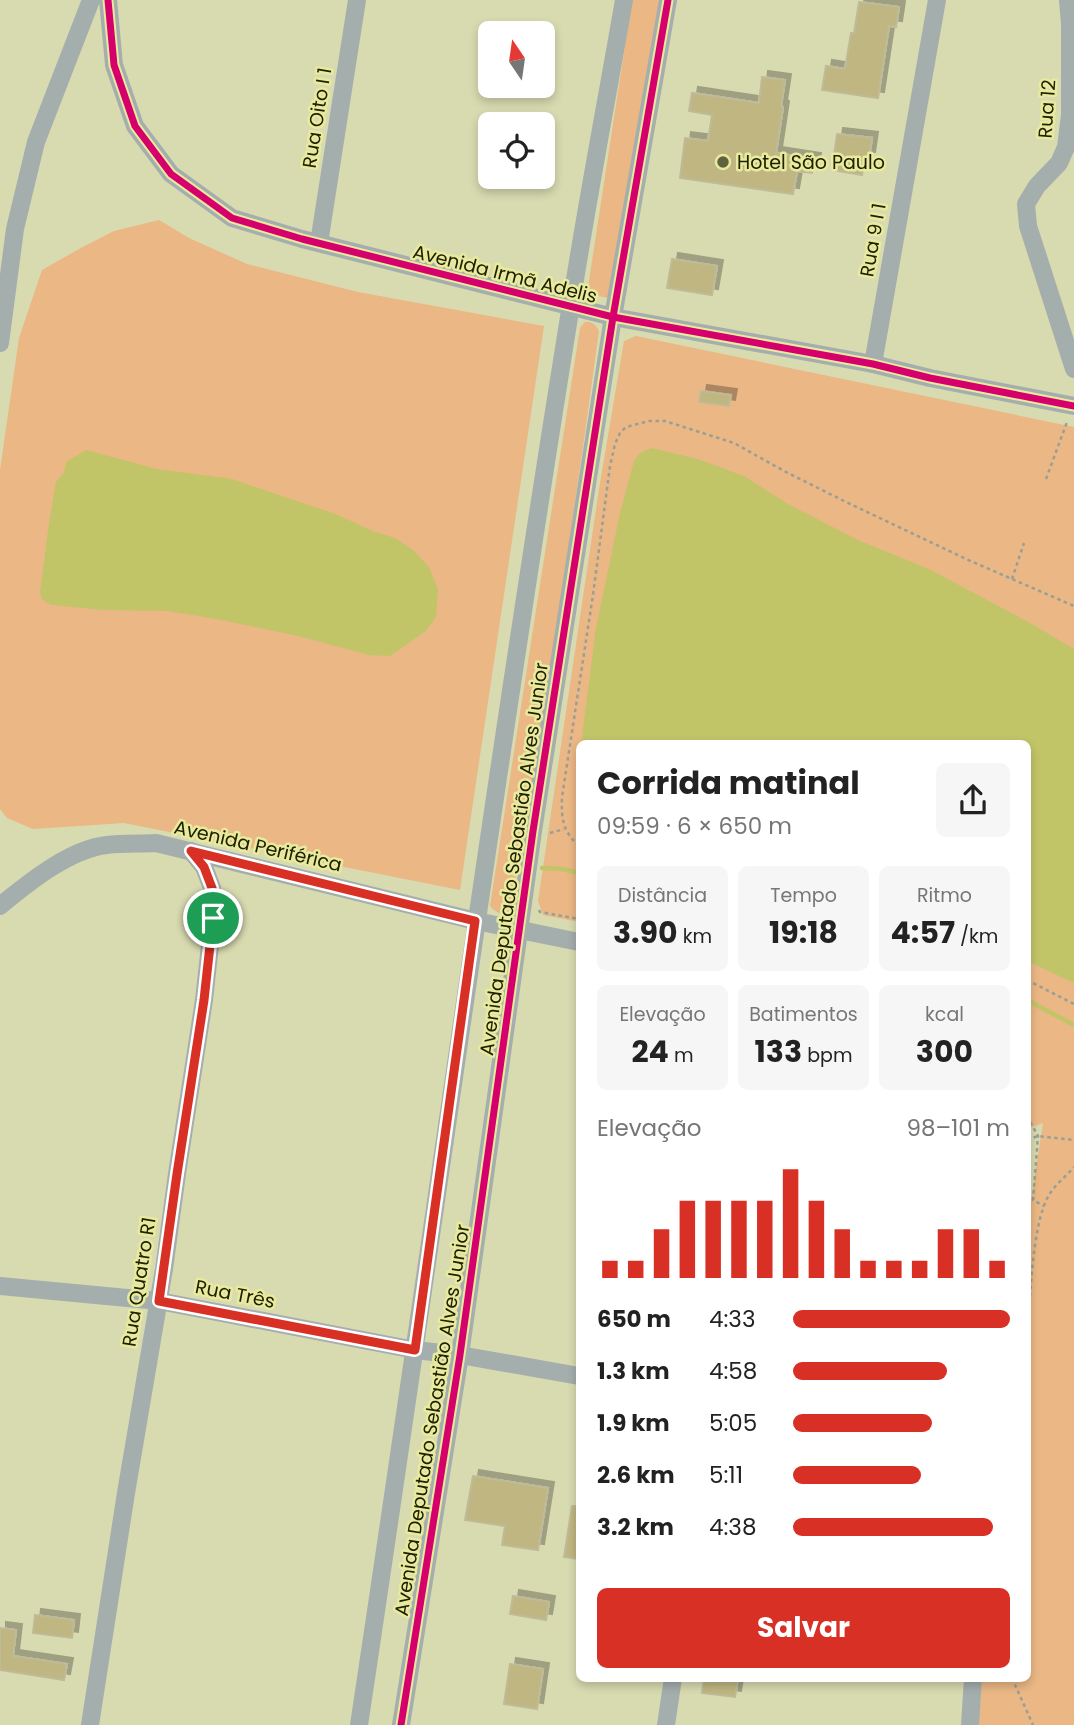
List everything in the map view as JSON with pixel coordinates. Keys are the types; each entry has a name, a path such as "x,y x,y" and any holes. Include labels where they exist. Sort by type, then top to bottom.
{"street":[{"path":"0,343 15,229 36,142 92,0"},
{"name":"Avenida Irmã Adelis","path":"108,0 114,65 135,126 171,174 232,218 302,239 570,308 873,363 930,377 1073,403"},
{"name":"Rua Oito I 1","path":"319,243 357,0"},
{"name":"Avenida Deputado Sebastião Alves Junior","path":"359,1725 475,921 570,308 624,0"},
{"name":"Avenida Deputado Sebastião Alves Junior","path":"401,1725 460,1355 518,929 613,317 668,0"},
{"name":"Rua 9 I 1","path":"873,363 937,0"},
{"name":"Rua 12","path":"1068,0 1070,115 1066,147 1059,163 1037,186 1026,204 1028,226 1074,369"},
{"name":"Avenida Periférica","path":"0,906 21,888 66,858 105,845 156,843 475,921 576,941"},
{"name":"Rua Quatro R1","path":"90,1725 159,1301 204,1000 213,918 212,888 204,867 191,851"},
{"name":"Rua Três","path":"0,1286 159,1301 415,1350 576,1375"},
{"path":"666,1725 672,1682"},
{"path":"970,1725 973,1682"}],"path":[{"path":"1046,479 1073,403"},
{"path":"576,843 570,838 561,814 562,797 610,466 615,443 626,427 649,421 665,421 734,443 818,488 966,559 1074,606"},
{"path":"1012,579 1024,543"},
{"path":"537,908 540,912 576,918"},
{"path":"1031,982 1074,1004"},
{"path":"1031,1123 1038,1136 1033,1200 1044,1206"},
{"path":"1031,1139 1038,1136 1074,1140"},
{"path":"1031,1302 1038,1228 1044,1206 1049,1194 1074,1167"},
{"path":"1014,1682 1033,1725"}],"shaded area":[{"path":"632,0 668,0 620,300 587,294"},
{"path":"159,220 189,238 247,264 358,292 544,326 460,890 124,823 33,829 7,818 0,809 0,470 19,338 42,270 114,231"},
{"path":"585,322 594,324 599,331 579,476 510,909 500,913 490,906 580,328"},
{"path":"636,336 1074,427 1074,1725 978,1725 982,1682 1031,1682 1031,1201 1043,1123 1031,1128 1031,740 576,740 576,921 543,915 538,901 599,489 624,341"},
{"path":"652,448 698,459 744,476 788,504 858,540 931,570 1074,649 1074,983 1031,963 1031,740 582,740 596,628 620,513 634,461 640,453"},
{"path":"86,450 157,469 232,479 338,515 395,538 413,550 429,567 438,589 436,617 426,631 390,656 369,655 298,636 168,611 104,610 51,605 42,599 40,592 56,482 64,472 66,462"}],"building":[{"path":"859,2 899,7 896,27 889,26 878,98 822,90 826,66 845,69"},
{"path":"762,77 785,80 776,153 815,159 812,173 797,171 793,194 680,178 685,138 708,141 712,115 689,111 692,93 759,103"},
{"path":"837,134 872,138 869,158 865,158 862,175 832,170"},
{"path":"672,259 717,266 712,295 667,288"},
{"path":"701,391 731,395 729,406 699,402"},
{"path":"473,1476 548,1488 538,1550 502,1545 505,1526 465,1520"},
{"path":"572,1506 576,1506 576,1559 564,1557"},
{"path":"513,1596 549,1602 546,1620 510,1614"},
{"path":"35,1615 74,1620 72,1638 33,1633"},
{"path":"0,1628 16,1630 13,1656 67,1664 64,1680 0,1670"},
{"path":"510,1664 543,1669 537,1709 504,1704"},
{"path":"703,1682 737,1682 735,1697 702,1693"}],"waterway":[{"path":"542,868 576,872"},
{"path":"1031,1002 1074,1025"}],"cycle path":[{"path":"108,0 114,65 135,126 171,174 232,218 302,239 613,317 873,364 1074,406"},
{"path":"401,1725 460,1355 533,831 613,317 668,0"}],"place":[{"name":"Hotel São Paulo","path":"723,162"}],"route":[{"path":"191,851 475,921 415,1350 159,1301 204,1000 213,918 212,888 204,867 191,851"}]}
